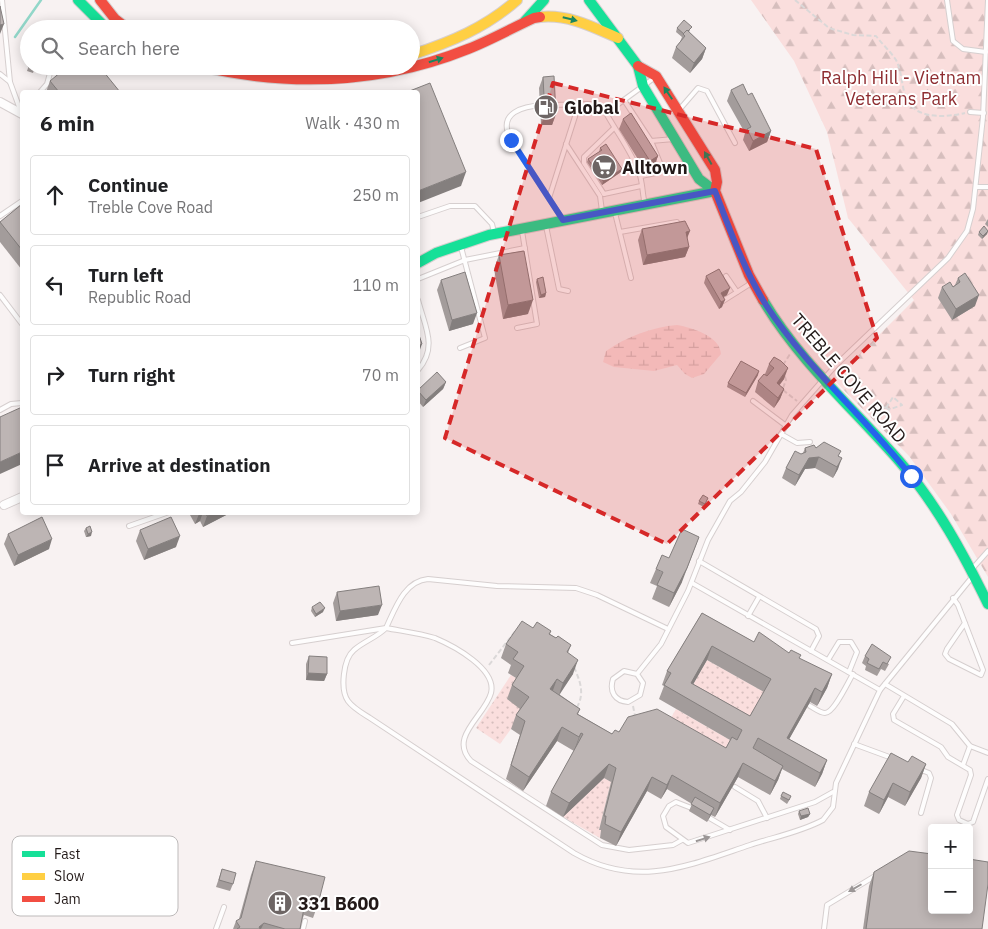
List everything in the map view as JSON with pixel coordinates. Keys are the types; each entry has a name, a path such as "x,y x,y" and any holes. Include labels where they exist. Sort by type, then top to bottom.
{"main road":[{"path":"78,0 98,20"},
{"path":"100,0 116,20"},
{"path":"490,23 504,0"},
{"path":"420,52 464,37 490,23 517,0"},
{"path":"522,23 544,0"},
{"name":"TREBLE COVE ROAD","path":"589,0 638,66 643,86 699,179 715,191 753,282 772,314 824,378 911,476 940,516 973,572 988,604"},
{"path":"420,65 457,54 522,23 541,17 564,16 618,38"},
{"name":"TREBLE COVE ROAD","path":"638,66 656,76 679,110 715,170 717,182 715,191"},
{"path":"239,75 282,80 319,80 367,75"},
{"path":"665,120 679,110"},
{"path":"420,262 461,244 495,234 715,191"}],"street":[{"path":"0,102 20,111"},
{"path":"2,505 20,498"}],"lane":[{"path":"2,0 10,82 20,107"},
{"path":"947,0 951,36 956,44 970,51 986,52"},
{"path":"637,674 656,652 692,583 708,540 730,501 756,474 785,425 824,378 954,251 970,224 984,113 988,0"},
{"path":"0,74 10,82"},
{"path":"42,90 49,75"},
{"path":"606,114 656,76"},
{"path":"679,110 698,88 707,91 735,143"},
{"path":"624,100 651,141 660,164 658,169 650,175 641,176"},
{"path":"548,198 579,104"},
{"path":"563,220 509,136 508,121 514,111 525,106 594,104 606,114 636,164 641,176 640,186 646,206"},
{"path":"970,112 984,113"},
{"path":"603,214 602,195 585,165 584,157 614,128"},
{"path":"651,141 676,139"},
{"path":"566,144 602,195"},
{"path":"602,195 640,186"},
{"path":"976,187 988,187"},
{"path":"0,216 20,201"},
{"path":"420,216 450,206 475,206 492,224 495,234"},
{"path":"615,212 631,278"},
{"path":"620,232 677,222"},
{"path":"545,224 559,288 568,290"},
{"path":"517,328 537,324 521,228"},
{"path":"460,348 485,338 461,244"},
{"path":"420,278 465,260 525,248"},
{"path":"726,276 737,292"},
{"path":"723,302 753,282"},
{"path":"0,295 20,321"},
{"path":"420,308 430,345 427,359 420,368"},
{"path":"753,401 785,425"},
{"path":"0,410 11,404 20,403"},
{"path":"781,434 796,443 810,442"},
{"path":"129,526 160,515"},
{"path":"668,628 598,595 576,588 497,586 428,579 417,581 408,588 386,628 354,649 349,657 344,688 350,704 574,853 605,867 634,873 664,872 817,823 831,811 833,792 880,690 988,551"},
{"path":"699,562 816,629 819,636 811,651"},
{"path":"692,583 880,690"},
{"path":"748,616 759,597"},
{"path":"953,598 958,605 965,623 983,670 981,675 949,659 946,654 947,649 965,623"},
{"path":"292,643 386,628 434,638 485,669 491,682 491,693 466,734 463,743 466,754 471,761 602,845 618,850 634,850 673,845 682,840"},
{"path":"810,706 823,713 828,712 834,707 851,673 857,652 851,642 839,642 828,660"},
{"path":"624,670 637,674 643,683 643,690 637,698 632,702 624,702 616,698 611,684 615,675 624,670"},
{"path":"885,684 952,724 970,746 988,754"},
{"path":"904,696 893,714 894,720 941,747 948,757 963,765 971,773 957,815 960,821 968,824 973,822 988,779"},
{"path":"854,744 895,759"},
{"path":"963,765 970,746"},
{"path":"911,765 929,774 931,777 921,813"},
{"path":"735,787 758,801 767,818"},
{"path":"730,830 683,803 676,802 665,811 663,821 666,827 682,840 695,842 815,802 833,792"},
{"path":"824,929 827,905 877,875"},
{"path":"216,929 224,907"},
{"path":"303,929 305,921"}],"path":[{"path":"796,0 829,28 853,35 876,36 896,61 908,101 914,108 922,112 947,117 970,112"},
{"path":"782,389 786,378 781,369 790,355"},
{"path":"778,386 801,404"},
{"path":"893,397 902,405 887,409 893,397"},
{"path":"485,669 512,634 520,628"},
{"path":"573,664 582,690 581,699 576,709"},
{"path":"632,702 635,718"}],"highlighted area":[{"path":"553,83 816,149 877,338 667,544 445,438"}],"green space":[{"name":"Ralph Hill - Vietnam Veterans Park","path":"751,0 988,0 988,577 951,514 909,456 834,380 914,300 848,218 827,132 794,61"},
{"path":"677,325 705,334 716,342 721,354 704,374 692,378 685,374 677,365 654,371 614,367 603,362 606,351 622,341 649,330"},
{"path":"707,660 766,693 745,730 686,697"},
{"path":"511,675 519,680 524,711 500,744 476,728"},
{"path":"676,709 737,744 732,754 664,730"},
{"path":"604,778 611,782 599,830 601,830 600,838 563,817"}],"building":[{"path":"0,6 4,24 0,25"},
{"path":"684,20 692,27 684,34 677,28"},
{"path":"687,30 706,48 694,63 676,47 685,36 683,34"},
{"path":"57,75 106,75 118,90 57,90 50,81"},
{"path":"554,76 556,114 545,115 543,77"},
{"path":"430,83 466,172 420,190 420,90 412,90"},
{"path":"743,84 748,95 752,93 771,131 753,141 747,129 751,127 731,90"},
{"path":"631,113 658,156 650,161 623,119"},
{"name":"Alltown","path":"606,144 622,169 603,181 588,159 602,150 600,148"},
{"path":"20,206 20,247 0,222"},
{"path":"685,221 690,231 686,232 689,247 647,255 642,229"},
{"path":"984,226 988,231 983,236 979,232"},
{"path":"524,251 533,300 508,305 499,255"},
{"path":"719,269 730,288 721,293 725,300 721,302 706,276"},
{"path":"465,272 477,313 452,320 441,280"},
{"path":"965,273 979,295 956,309 942,287 950,282 953,287 960,282 958,278"},
{"path":"543,277 546,293 541,295 537,279"},
{"path":"774,357 788,368 777,383 784,389 778,398 758,381 764,374 767,376 774,368 769,364"},
{"path":"741,361 759,371 746,393 728,383"},
{"path":"437,372 446,382 426,400 420,393 420,388"},
{"path":"20,408 20,453 0,462 0,417"},
{"path":"824,442 841,451 838,456 842,458 837,467 819,457 809,458 799,475 786,468 795,451 801,454 806,452 805,448 814,445 816,448"},
{"path":"703,495 708,498 705,504 699,501"},
{"path":"42,517 52,539 18,555 8,534"},
{"path":"171,517 180,536 148,549 140,530"},
{"path":"90,526 92,532 88,534 86,528"},
{"path":"682,529 699,537 687,568 674,593 657,585 663,572 656,569 662,555 669,558"},
{"path":"379,586 382,605 340,611 337,592"},
{"path":"320,602 325,608 316,614 312,607"},
{"path":"702,613 754,642 759,632 789,653 791,650 801,655 799,658 832,674 822,692 815,688 787,738 827,760 820,773 758,738 753,748 783,766 775,781 743,763 720,803 672,775 667,785 652,777 621,832 605,824 606,816 604,816 616,768 609,764 569,803 551,792 583,734 581,733 579,737 562,727 529,777 511,765 525,721 516,715 529,697 512,685 524,666 513,659 518,652 506,644 522,621 533,628 537,622 551,631 549,634 556,638 558,636 571,645 567,652 578,660 563,683 557,679 550,689 580,709 577,714 612,734 615,730 619,732 628,717 657,709 726,748 732,737 737,740 742,730 664,685 671,673 667,671","holes":["712,646 771,679 750,716 691,683"]},
{"path":"872,644 891,657 887,664 883,662 879,669 867,663 869,659 865,656"},
{"path":"309,656 327,657 327,674 308,673"},
{"path":"891,753 908,762 912,756 926,764 910,792 893,783 884,800 869,792"},
{"path":"783,792 791,796 789,800 781,796"},
{"path":"695,797 714,808 710,815 691,804"},
{"path":"808,808 810,814 801,816 799,811"},
{"path":"909,851 928,853 928,914 973,914 973,860 988,862 988,884 982,929 866,929 874,872"},
{"name":"331 B600","path":"256,861 325,877 318,904 308,901 306,909 304,908 300,929 285,929 264,923 259,927 260,929 237,929 240,927 236,921 241,918"},
{"path":"222,869 236,873 233,884 219,880"}],"waterway":[{"path":"27,20 41,0"},
{"path":"15,37 20,30"}],"traffic: fast":[{"path":"78,0 98,20"},
{"path":"525,21 544,0"},
{"path":"589,0 638,66 643,86 699,179 715,191"},
{"path":"420,262 436,253 489,235 715,191"},
{"path":"763,300 793,344 900,462 926,495 959,548 988,604"}],"traffic: slow":[{"path":"420,52 467,33 493,19 517,0"},
{"path":"540,17 570,19 618,38"}],"traffic: jam":[{"path":"100,0 116,20"},
{"path":"420,65 477,45 534,18 540,17"},
{"path":"638,66 656,76 715,170 717,182 715,191 749,275 763,300"},
{"path":"249,75 300,79 368,75"}],"place":[{"name":"Global","path":"546,107"},
{"name":"Alltown","path":"604,167"},
{"name":"331 B600","path":"280,903"}],"route":[{"path":"511,140 563,220 660,204 715,191 749,275 772,314 804,356 890,450 911,476"}]}
